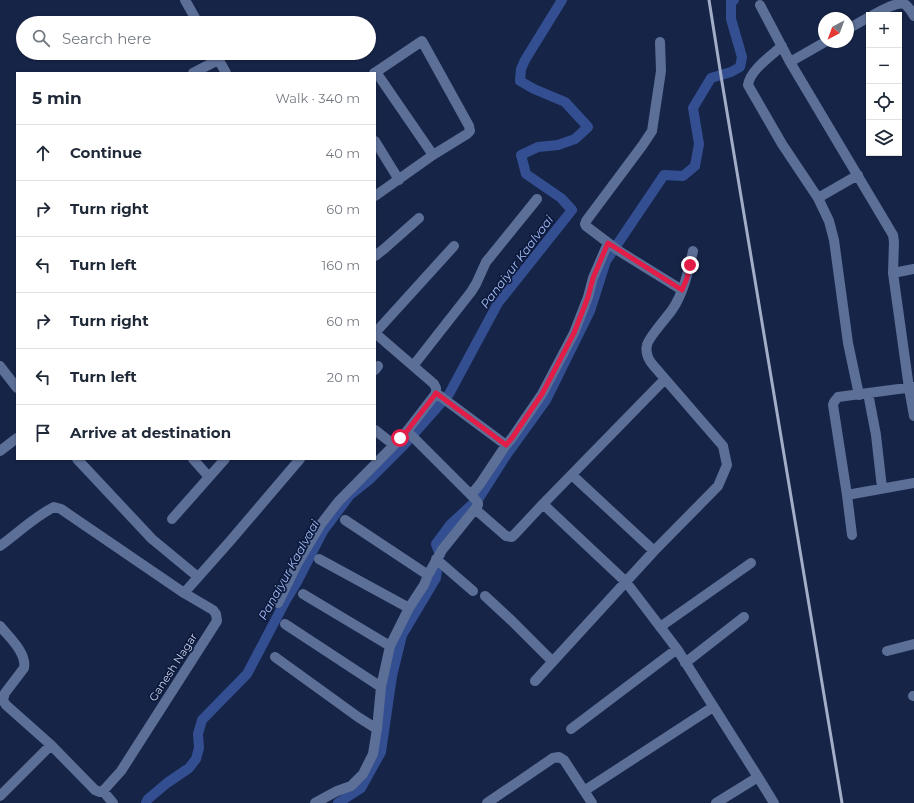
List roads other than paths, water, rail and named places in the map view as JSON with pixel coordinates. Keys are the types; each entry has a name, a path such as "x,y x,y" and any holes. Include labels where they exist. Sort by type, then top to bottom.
{"street":[{"path":"185,0 194,16"},
{"path":"878,12 896,2 902,2 906,4 914,16"},
{"path":"760,4 790,62 893,235 893,273 911,387 914,416"},
{"path":"854,26 866,19"},
{"path":"376,72 422,41 469,126 470,131 376,195"},
{"path":"660,42 662,71 652,131 585,224 619,251 682,290"},
{"path":"782,46 762,63 749,80 748,85 782,144 818,198 829,221 834,240 848,343 876,435 882,488"},
{"path":"790,62 818,46"},
{"path":"194,72 211,60"},
{"path":"218,60 225,72"},
{"path":"376,74 434,156"},
{"path":"376,142 399,180"},
{"path":"818,198 858,175"},
{"path":"413,366 471,292 486,262 537,199"},
{"path":"376,255 419,218"},
{"path":"315,803 337,791 351,786 363,774 373,754 381,687 390,646 409,608 424,585 438,555 474,501 480,484 542,394 574,333 588,297 593,278 609,244"},
{"path":"376,332 454,246"},
{"path":"535,680 654,551 718,486 727,465 723,446 665,379 648,358 646,352 647,344 673,309 682,290 687,278 693,251"},
{"path":"893,273 914,270"},
{"path":"376,334 434,384 438,395 506,445"},
{"path":"0,368 16,387"},
{"path":"411,436 506,536 512,537 665,379"},
{"path":"852,535 848,495 833,405 834,402 838,397 911,387"},
{"path":"278,603 321,524 338,502 394,445 411,436 434,396 438,395"},
{"path":"376,431 394,445"},
{"path":"0,451 16,439"},
{"path":"78,460 152,539 198,577"},
{"path":"195,460 209,477"},
{"path":"172,519 224,460"},
{"path":"2,541 46,511 54,507 61,509 184,594 299,460"},
{"path":"572,475 654,551"},
{"path":"848,495 914,483"},
{"path":"543,504 626,582 677,649 774,803"},
{"path":"345,520 428,575"},
{"path":"438,555 473,591"},
{"path":"319,559 409,608"},
{"path":"660,627 751,563"},
{"name":"Ganesh Nagar","path":"103,791 121,771 217,621 216,614 213,610 184,594"},
{"path":"303,594 390,646"},
{"path":"485,596 552,661"},
{"path":"685,662 744,617"},
{"path":"286,624 381,687"},
{"path":"0,626 24,656 25,663 24,668 5,693 3,700 6,705 51,745 94,790 100,792 103,791 113,803"},
{"path":"887,651 914,644"},
{"path":"571,729 677,649"},
{"path":"274,657 377,729"},
{"path":"584,791 713,707"},
{"path":"0,796 51,745"},
{"path":"487,803 553,758 559,757 564,760 592,803"},
{"path":"716,803 758,777"}],"waterway":[{"name":"Panaiyur Kaalvaai","path":"146,803 148,799 167,783 189,768 196,759 199,748 198,734 202,720 247,674 323,531 350,495 370,479 404,445 449,394 498,303 572,210 561,198 526,174 521,155 538,147 558,145 575,139 588,127 565,102 534,89 520,81 521,69 525,60 562,0"},
{"path":"440,555 436,544 450,525 479,498 507,454 546,400 590,311 606,261 664,175 683,176 695,166 699,144 693,108 711,78 731,72 740,67 742,57 731,19 731,1 734,0"},
{"path":"338,803 361,788 381,752 392,676 402,635 436,578 437,570"}],"railway":[{"path":"709,0 842,803"}]}
